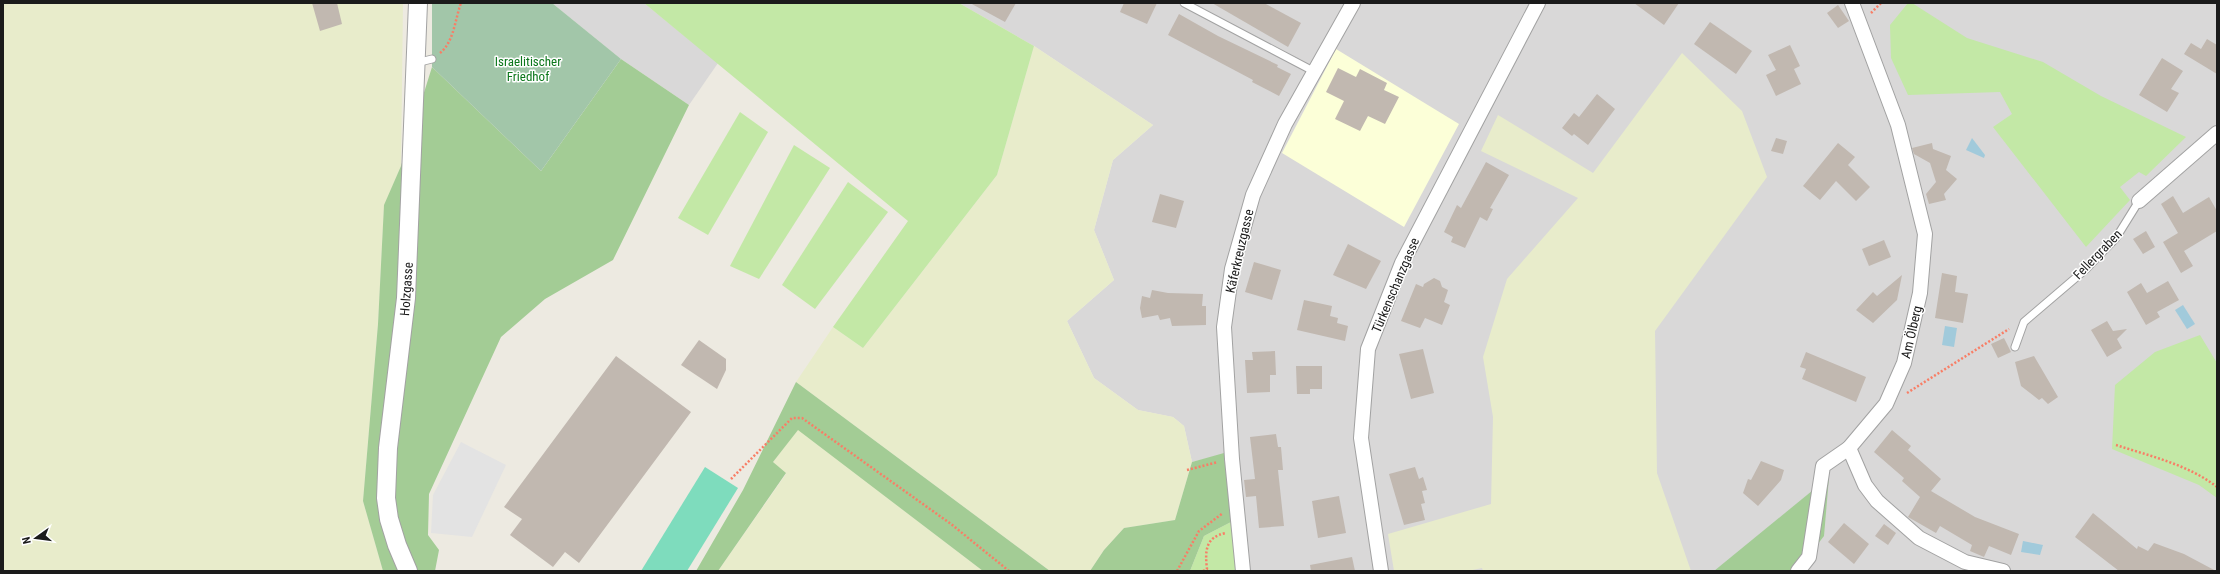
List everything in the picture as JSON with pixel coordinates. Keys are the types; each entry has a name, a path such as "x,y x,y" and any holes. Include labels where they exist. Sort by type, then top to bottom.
{"street":[{"name":"Holzgasse","path":"408,571 395,539 386,498 388,448 406,298 414,63 418,3"},
{"name":"Käferkreuzgasse","path":"1243,571 1232,458 1224,327 1232,269 1253,195 1285,124 1353,3"},
{"name":"Türkenschanzgasse","path":"1381,571 1361,438 1368,349 1402,263 1538,3"},
{"name":"Am Ölberg","path":"1798,571 1809,557 1823,466 1849,448 1890,398 1904,364 1920,292 1924,234 1898,124 1852,3"},
{"name":"Fellergraben","path":"2139,201 2217,132"},
{"path":"1849,448 1865,485 1877,501 1919,538 1965,562 2003,571"}],"lane":[{"path":"1184,3 1315,72"},
{"path":"414,63 432,59"},
{"name":"Fellergraben","path":"2024,322 2086,269 2116,238 2139,201"},
{"path":"2015,348 2024,322"}],"path":[{"path":"432,59 445,49 461,3"},
{"path":"1890,398 1903,395 1916,389 2019,322 2024,322"},
{"path":"731,479 792,418 802,418 951,524 1009,571"},
{"path":"2116,445 2174,464 2210,481 2217,487"},
{"path":"1187,470 1232,458"},
{"path":"1177,571 1199,531 1224,513 1237,507"},
{"path":"1203,571 1207,569 1206,551 1210,540 1216,535 1230,532"}],"shaded area":[{"path":"3,3 403,3 401,166 384,206 378,324 363,501 383,571 3,571"},
{"path":"552,3 644,3 718,63 689,105 621,59"},
{"path":"959,3 2217,3 2217,571 1248,571 1236,451 1192,462 1184,426 1173,417 1138,410 1094,378 1067,321 1114,280 1094,230 1113,160 1153,125 1034,46"},
{"path":"1034,46 1153,125 1113,160 1094,230 1114,280 1067,321 1094,378 1138,410 1173,417 1184,426 1192,462 1175,520 1124,528 1104,550 1090,571 1050,571 796,382 833,327 863,348 997,175"},
{"path":"1336,49 1459,124 1404,227 1282,153"},
{"path":"1682,53 1742,111 1767,177 1655,331 1657,473 1691,571 1483,571 1482,568 1468,571 1394,571 1388,534 1491,504 1493,417 1483,357 1507,279 1578,198 1481,151 1498,115 1593,173"},
{"path":"798,429 983,571 718,571 786,474 773,462"},
{"path":"461,442 506,465 472,537 431,533 433,495"}],"green space":[{"name":"Israelitischer Friedhof","path":"432,3 552,3 621,59 541,171 432,67"},
{"path":"644,3 959,3 1034,46 997,175 863,348 833,327 908,221"},
{"path":"1908,3 1912,3 1967,38 2043,62 2101,96 2186,137 2146,176 2139,172 2120,187 2130,200 2086,247 1993,127 2012,114 2000,92 1908,95 1891,58 1890,25"},
{"path":"621,59 689,105 613,260 545,299 501,337 429,494 428,535 439,550 435,571 383,571 363,501 378,324 384,205 401,166 432,67 541,171"},
{"path":"740,112 768,132 708,235 678,218"},
{"path":"794,145 830,168 759,279 730,266"},
{"path":"848,182 888,212 815,309 782,285"},
{"path":"2200,335 2217,363 2217,498 2199,485 2112,449 2115,385 2155,352"},
{"path":"796,382 1050,571 983,571 798,430 773,462 786,473 718,571 696,571 743,490"},
{"path":"1224,453 1231,522 1204,536 1190,571 1090,571 1104,550 1124,528 1175,520 1192,462"},
{"path":"705,467 738,488 687,571 641,571"},
{"path":"1829,477 1824,536 1797,571 1714,571"},
{"path":"1231,522 1236,571 1190,571 1204,536"}],"water":[{"path":"1972,138 1985,155 1984,158 1966,150"},
{"path":"2183,305 2195,324 2187,329 2175,310"},
{"path":"1945,326 1957,328 1954,347 1942,345"},
{"path":"2023,541 2043,545 2040,555 2021,552"}],"building":[{"path":"312,3 337,3 342,24 320,31"},
{"path":"970,3 1016,3 1005,22"},
{"path":"1124,3 1157,3 1147,24 1120,12"},
{"path":"1212,3 1264,3 1301,23 1288,47"},
{"path":"1634,3 1679,3 1664,25"},
{"path":"1838,5 1849,21 1838,28 1827,13"},
{"path":"1179,14 1218,36 1278,65 1277,67 1291,74 1279,96 1252,82 1253,80 1168,35"},
{"path":"1710,22 1752,51 1736,74 1694,44"},
{"path":"2207,39 2217,45 2217,74 2184,54 2191,43 2201,49"},
{"path":"1790,45 1800,66 1794,69 1801,84 1776,96 1766,75 1776,70 1768,55"},
{"path":"2162,58 2183,71 2171,89 2179,93 2167,112 2139,95"},
{"path":"1338,68 1356,77 1360,69 1387,83 1384,90 1399,97 1385,124 1368,116 1360,131 1335,119 1344,101 1326,92"},
{"path":"1597,94 1615,109 1588,145 1574,134 1572,136 1562,128 1574,113 1579,117"},
{"path":"1776,138 1787,141 1783,154 1771,151"},
{"path":"1838,143 1855,157 1848,165 1870,187 1856,201 1836,181 1820,200 1803,186"},
{"path":"1932,143 1933,149 1951,156 1946,170 1957,179 1944,194 1946,200 1929,204 1926,194 1936,182 1930,163 1914,154 1912,148"},
{"path":"1486,162 1509,175 1490,208 1493,209 1487,221 1480,217 1465,248 1451,242 1453,237 1444,232 1457,205 1461,208"},
{"path":"1160,194 1184,201 1176,228 1152,222"},
{"path":"2173,196 2183,213 2209,197 2217,211 2217,231 2184,251 2193,266 2181,273 2163,242 2178,233 2161,204"},
{"path":"2146,231 2155,247 2143,254 2133,239"},
{"path":"1884,240 1891,257 1869,266 1862,249"},
{"path":"1348,244 1381,261 1366,289 1333,275"},
{"path":"1254,262 1281,270 1272,300 1245,292"},
{"path":"1942,273 1957,276 1955,292 1968,294 1963,323 1935,318"},
{"path":"1902,275 1897,300 1873,323 1856,310 1873,292 1877,296"},
{"path":"1434,278 1440,281 1442,287 1448,290 1444,302 1450,305 1442,325 1425,318 1420,328 1401,321 1416,284 1423,287 1424,284"},
{"path":"2168,281 2179,300 2157,312 2160,317 2146,325 2127,292 2141,283 2147,293"},
{"path":"1152,290 1168,293 1203,294 1202,306 1206,306 1206,325 1172,326 1170,318 1160,320 1158,315 1142,318 1140,308 1142,296 1150,298"},
{"path":"1304,300 1332,306 1330,316 1338,318 1337,323 1348,326 1345,341 1297,330"},
{"path":"2107,321 2113,331 2127,329 2117,339 2122,348 2107,357 2091,330"},
{"path":"2004,338 2011,352 1998,358 1991,344"},
{"path":"699,340 726,359 726,370 717,389 681,365"},
{"path":"1423,349 1434,393 1411,399 1399,354"},
{"path":"1275,351 1276,375 1270,375 1270,392 1247,393 1245,360 1253,360 1252,352"},
{"path":"1806,352 1866,377 1856,402 1802,379 1806,369 1800,367"},
{"path":"616,356 691,412 579,563 565,552 553,567 510,535 522,519 504,507"},
{"path":"2034,356 2058,397 2048,404 2042,398 2039,400 2021,386 2015,362"},
{"path":"1296,366 1322,366 1322,389 1310,389 1310,394 1297,394"},
{"path":"1892,430 1911,446 1908,450 1941,479 1931,491 1975,517 2019,534 2011,555 1989,546 1984,557 1970,551 1972,545 1940,526 1936,533 1908,517 1920,497 1902,481 1904,478 1874,452"},
{"path":"1276,434 1278,447 1281,447 1283,470 1278,470 1284,526 1259,528 1256,496 1246,497 1244,480 1255,479 1250,437"},
{"path":"1761,461 1784,470 1781,480 1758,506 1743,493 1748,479 1751,480"},
{"path":"1415,467 1419,479 1423,477 1427,490 1422,491 1425,503 1421,504 1425,520 1404,525 1389,474"},
{"path":"1339,496 1346,533 1318,538 1312,501"},
{"path":"2093,513 2137,549 2138,546 2148,551 2154,543 2184,554 2216,571 2119,571 2075,537"},
{"path":"1844,523 1869,544 1854,564 1828,542"},
{"path":"1884,524 1896,533 1888,545 1875,536"},
{"path":"1352,557 1355,571 1311,571 1310,565"}]}
